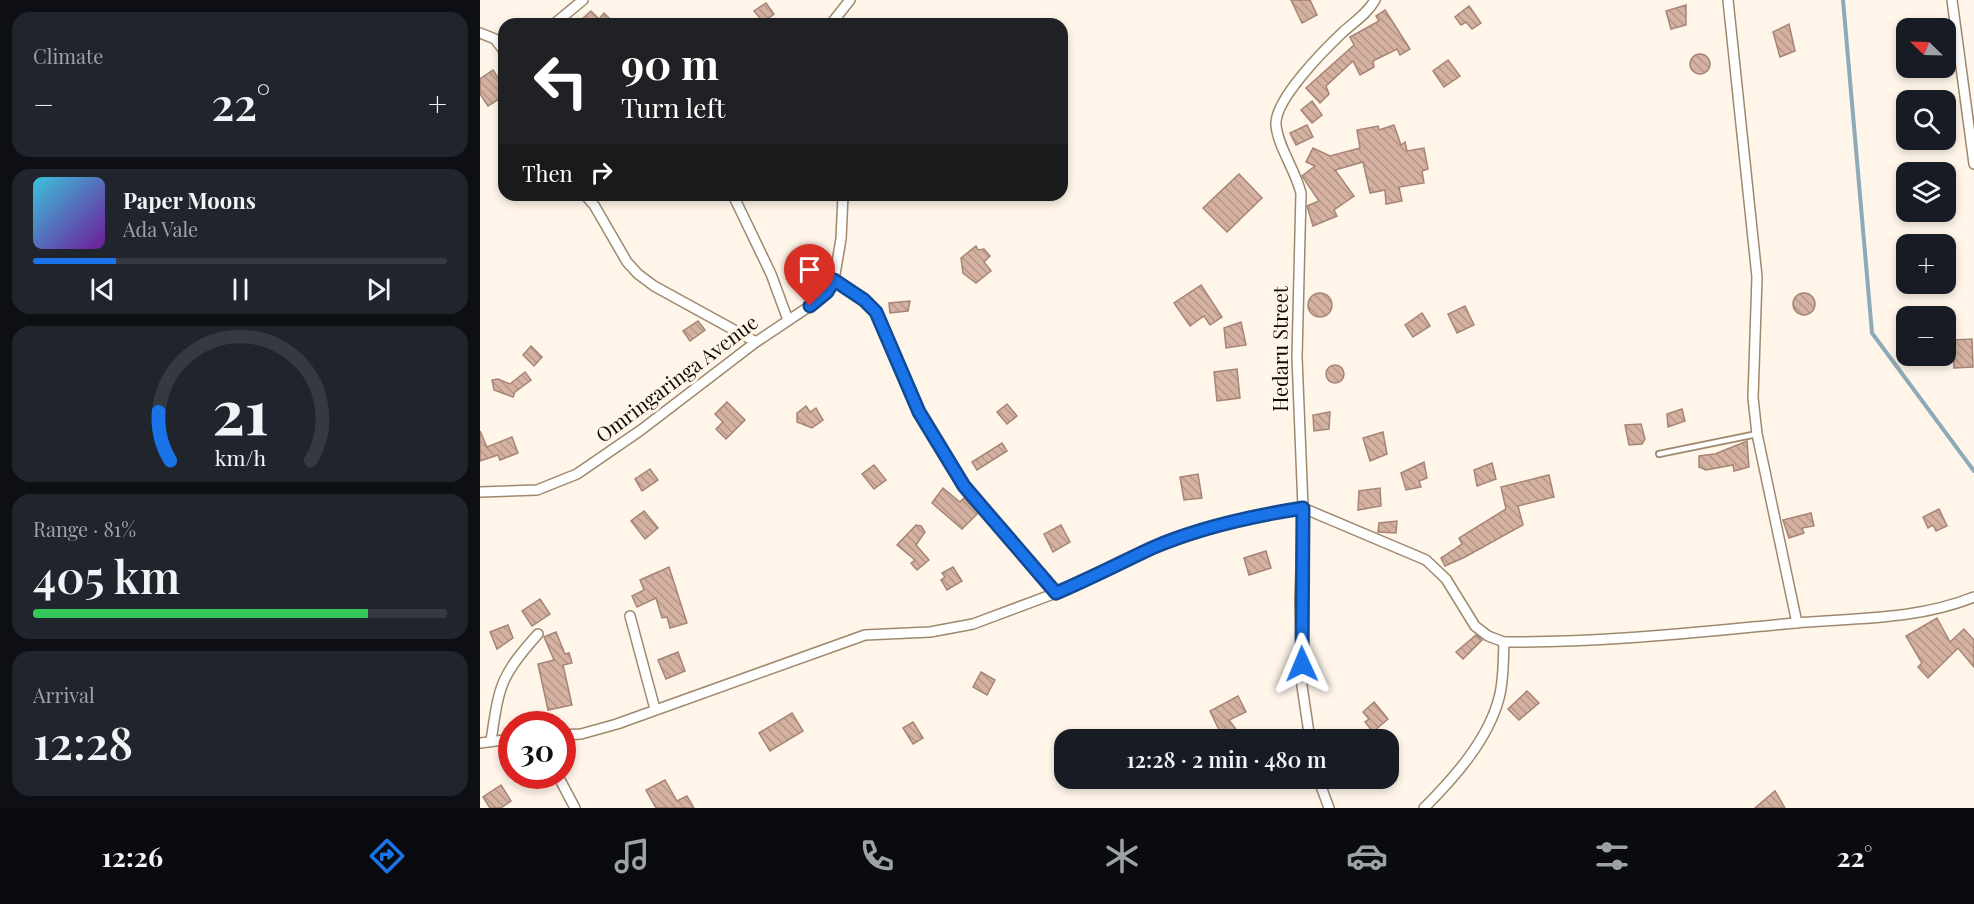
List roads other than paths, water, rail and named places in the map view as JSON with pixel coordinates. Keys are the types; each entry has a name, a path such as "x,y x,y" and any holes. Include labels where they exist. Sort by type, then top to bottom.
{"street":[{"path":"561,18 583,0"},
{"path":"836,18 850,0"},
{"name":"Hedaru Street","path":"1308,729 1302,686 1303,508 1297,357 1301,194 1296,173 1278,137 1276,121 1283,103 1314,62 1364,14 1375,0"},
{"path":"1728,0 1757,277 1753,398 1756,434 1797,623"},
{"path":"1952,0 1974,164"},
{"path":"480,33 495,39 498,43"},
{"path":"590,201 627,262 638,274 654,286 756,342"},
{"path":"736,201 771,274 788,320"},
{"path":"843,201 841,239 834,280 864,300 876,312 919,412 964,486 1056,593"},
{"name":"Omringaringa Avenue","path":"480,492 537,490 577,474 641,430 756,342 827,292 834,280"},
{"path":"576,734 617,724 865,635 930,632 973,624 1056,593 1153,548 1254,516 1303,508 1426,560 1446,579 1475,626 1488,636 1504,642 1664,637 1910,614 1974,597"},
{"path":"630,616 655,709"},
{"path":"491,741 496,705 505,673 538,634"},
{"path":"1424,808 1480,741 1490,722 1500,696 1504,642"},
{"path":"480,742 498,740"},
{"path":"565,789 576,808"},
{"path":"1322,789 1329,808"}],"lane":[{"path":"1659,454 1756,434"}],"waterway":[{"path":"1843,0 1872,333 1974,471"}]}
